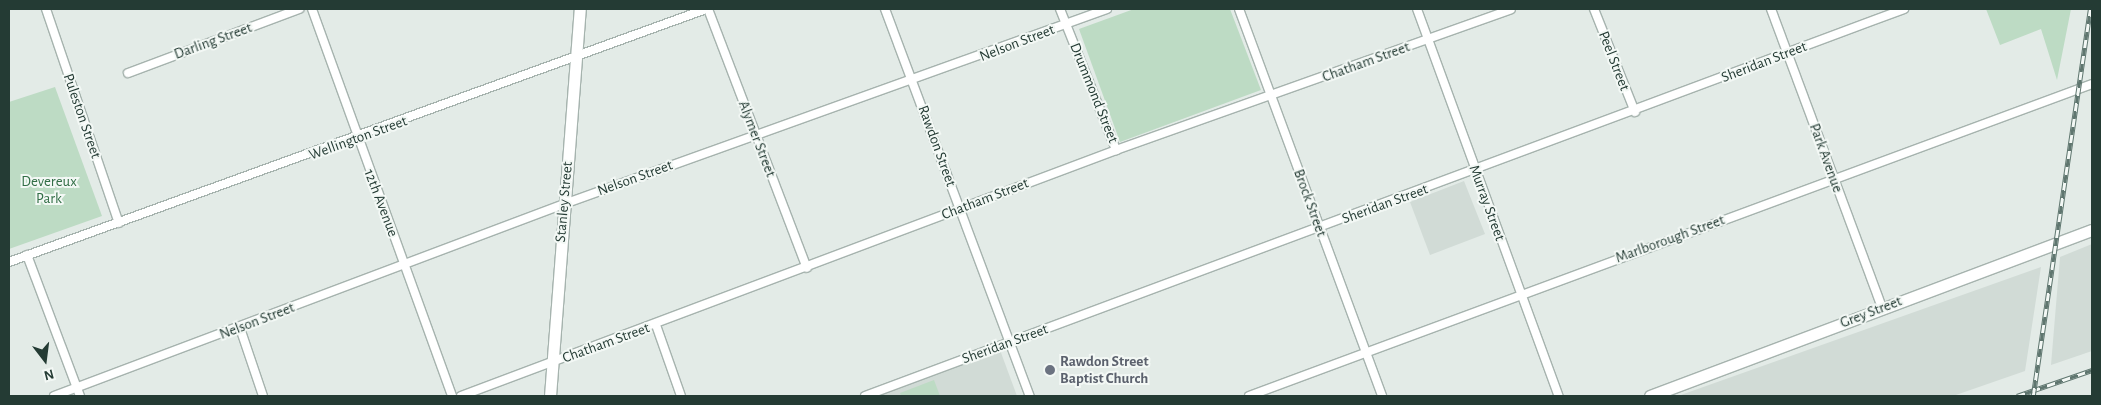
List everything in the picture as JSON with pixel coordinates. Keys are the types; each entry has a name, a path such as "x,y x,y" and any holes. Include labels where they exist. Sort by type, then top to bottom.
{"street":[{"name":"Puleston Street","path":"46,9 119,223"},
{"name":"Darling Street","path":"128,73 299,9"},
{"name":"12th Avenue","path":"312,9 357,139 452,396"},
{"name":"Stanley Street","path":"550,396 580,9"},
{"name":"Wellington Street","path":"9,262 357,139 707,9"},
{"name":"Alymer Street","path":"707,9 807,268"},
{"name":"Rawdon Street","path":"885,9 914,82 1030,396"},
{"name":"Drummond Street","path":"1060,9 1116,150"},
{"name":"Nelson Street","path":"54,396 240,328 564,204 755,135 914,82 1107,9"},
{"name":"Brock Street","path":"1239,9 1382,396"},
{"name":"Murray Street","path":"1417,9 1559,396"},
{"name":"Chatham Street","path":"461,396 656,325 1116,150 1272,96 1511,9"},
{"name":"Peel Street","path":"1594,9 1634,112"},
{"name":"Park Avenue","path":"1771,9 1882,308"},
{"name":"Sheridan Street","path":"865,396 1476,172 1904,9"},
{"name":"Marlborough Street","path":"1249,396 1521,293 2092,84"},
{"name":"Grey Street","path":"1650,396 2092,230"},
{"path":"27,255 80,396"},
{"path":"656,325 681,396"},
{"path":"240,328 263,396"}],"shaded area":[{"path":"1464,181 1485,234 1430,255 1410,202"},
{"path":"2092,244 2092,351 2051,365 2060,257"},
{"path":"2041,267 2025,371 1953,396 1678,396"},
{"path":"1000,350 1017,396 876,396"}],"green space":[{"path":"1134,9 1230,9 1261,90 1120,142 1079,29"},
{"path":"1986,9 2071,9 2057,80 2041,29 2000,45"},
{"name":"Devereux Park","path":"55,87 102,216 9,249 9,102"},
{"path":"934,380 940,396 901,396 900,393"}],"railway":[{"path":"2033,396 2090,9"},
{"path":"2017,396 2092,370"}],"place":[{"name":"Rawdon Street Baptist Church","path":"1050,370"}]}
